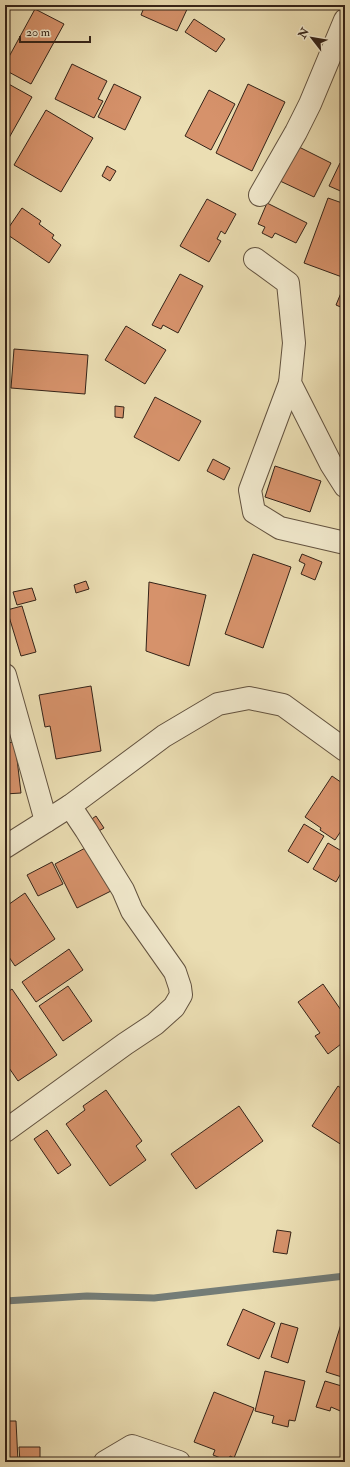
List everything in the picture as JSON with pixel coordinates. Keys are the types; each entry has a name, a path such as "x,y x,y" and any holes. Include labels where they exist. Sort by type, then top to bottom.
{"street":[{"path":"260,195 296,132 310,104 345,20"},
{"path":"255,259 288,283 294,343 290,383 250,490 254,512 280,528 345,543"},
{"path":"290,383 330,464 345,486"},
{"path":"5,675 46,822"},
{"path":"5,848 70,806 164,736 218,704 249,698 283,705 345,750"},
{"path":"5,1131 155,1024 174,1006 181,995 175,972 132,911 123,890 70,806"},
{"path":"105,1462 132,1446 180,1462"}],"building":[{"path":"110,5 122,5 121,9"},
{"path":"145,5 189,5 177,31 141,15"},
{"path":"35,9 64,24 31,84 5,70 5,64"},
{"path":"194,19 225,39 216,52 185,32"},
{"path":"72,64 107,81 98,99 103,101 94,118 55,99"},
{"path":"5,82 32,97 5,145"},
{"path":"114,84 141,97 125,130 98,117"},
{"path":"248,84 285,102 252,171 216,153"},
{"path":"209,90 235,104 211,150 185,136"},
{"path":"46,110 93,138 61,192 14,165"},
{"path":"297,146 331,163 314,197 280,181"},
{"path":"340,163 345,165 345,193 329,186"},
{"path":"107,166 116,171 110,181 102,176"},
{"path":"328,198 345,204 345,268 342,277 304,263"},
{"path":"207,199 236,214 225,234 221,231 217,239 221,241 209,262 180,246"},
{"path":"267,203 307,223 296,243 275,233 272,238 262,233 265,227 258,224"},
{"path":"22,208 41,221 39,224 54,235 52,238 61,245 49,263 5,233"},
{"path":"180,274 203,286 178,333 163,325 161,329 152,325"},
{"path":"343,288 345,288 345,309 336,305"},
{"path":"126,326 166,350 145,384 105,360"},
{"path":"14,349 88,355 85,394 11,388"},
{"path":"155,397 201,421 179,461 134,437"},
{"path":"115,406 124,407 123,418 115,417"},
{"path":"213,459 230,468 224,480 207,471"},
{"path":"275,466 321,481 310,512 265,497"},
{"path":"253,554 291,567 263,648 225,634"},
{"path":"302,554 322,562 315,580 301,574 305,564 299,561"},
{"path":"86,581 89,589 76,593 74,585"},
{"path":"149,582 206,595 189,666 146,651"},
{"path":"32,588 36,600 17,605 13,592"},
{"path":"22,606 36,652 21,656 7,610"},
{"path":"91,686 101,751 56,759 50,726 45,727 39,695"},
{"path":"15,742 21,793 5,794 5,743"},
{"path":"332,776 345,785 345,825 335,840 305,817"},
{"path":"96,816 104,828 97,832 89,821"},
{"path":"304,824 324,836 308,863 288,851"},
{"path":"328,843 345,853 345,866 336,882 313,869"},
{"path":"89,846 111,891 77,908 55,864"},
{"path":"52,862 63,884 38,896 27,875"},
{"path":"25,893 55,939 15,966 5,951 5,907"},
{"path":"69,949 83,970 36,1002 22,982"},
{"path":"323,984 345,1016 345,1041 328,1054 315,1036 320,1033 298,1002"},
{"path":"68,986 92,1021 63,1041 39,1006"},
{"path":"12,989 57,1055 18,1081 5,1062 5,994"},
{"path":"338,1086 345,1091 345,1147 312,1126"},
{"path":"106,1090 142,1141 136,1146 146,1160 110,1186 66,1124 85,1110 83,1106"},
{"path":"239,1106 263,1141 196,1189 171,1154"},
{"path":"47,1130 71,1165 58,1174 34,1139"},
{"path":"277,1230 291,1232 287,1254 273,1252"},
{"path":"243,1309 275,1323 259,1359 227,1345"},
{"path":"342,1321 345,1322 345,1378 326,1372"},
{"path":"281,1323 298,1328 288,1363 271,1357"},
{"path":"265,1371 305,1381 295,1421 289,1420 288,1427 272,1423 274,1416 255,1411"},
{"path":"325,1381 345,1387 345,1413 331,1407 330,1411 316,1407"},
{"path":"214,1392 254,1408 234,1458 230,1456 228,1461 213,1455 215,1450 194,1442"},
{"path":"5,1421 16,1421 18,1462 5,1462"},
{"path":"19,1447 40,1447 40,1462 20,1462"}],"waterway":[{"path":"5,1301 87,1296 154,1298 345,1276"}]}
